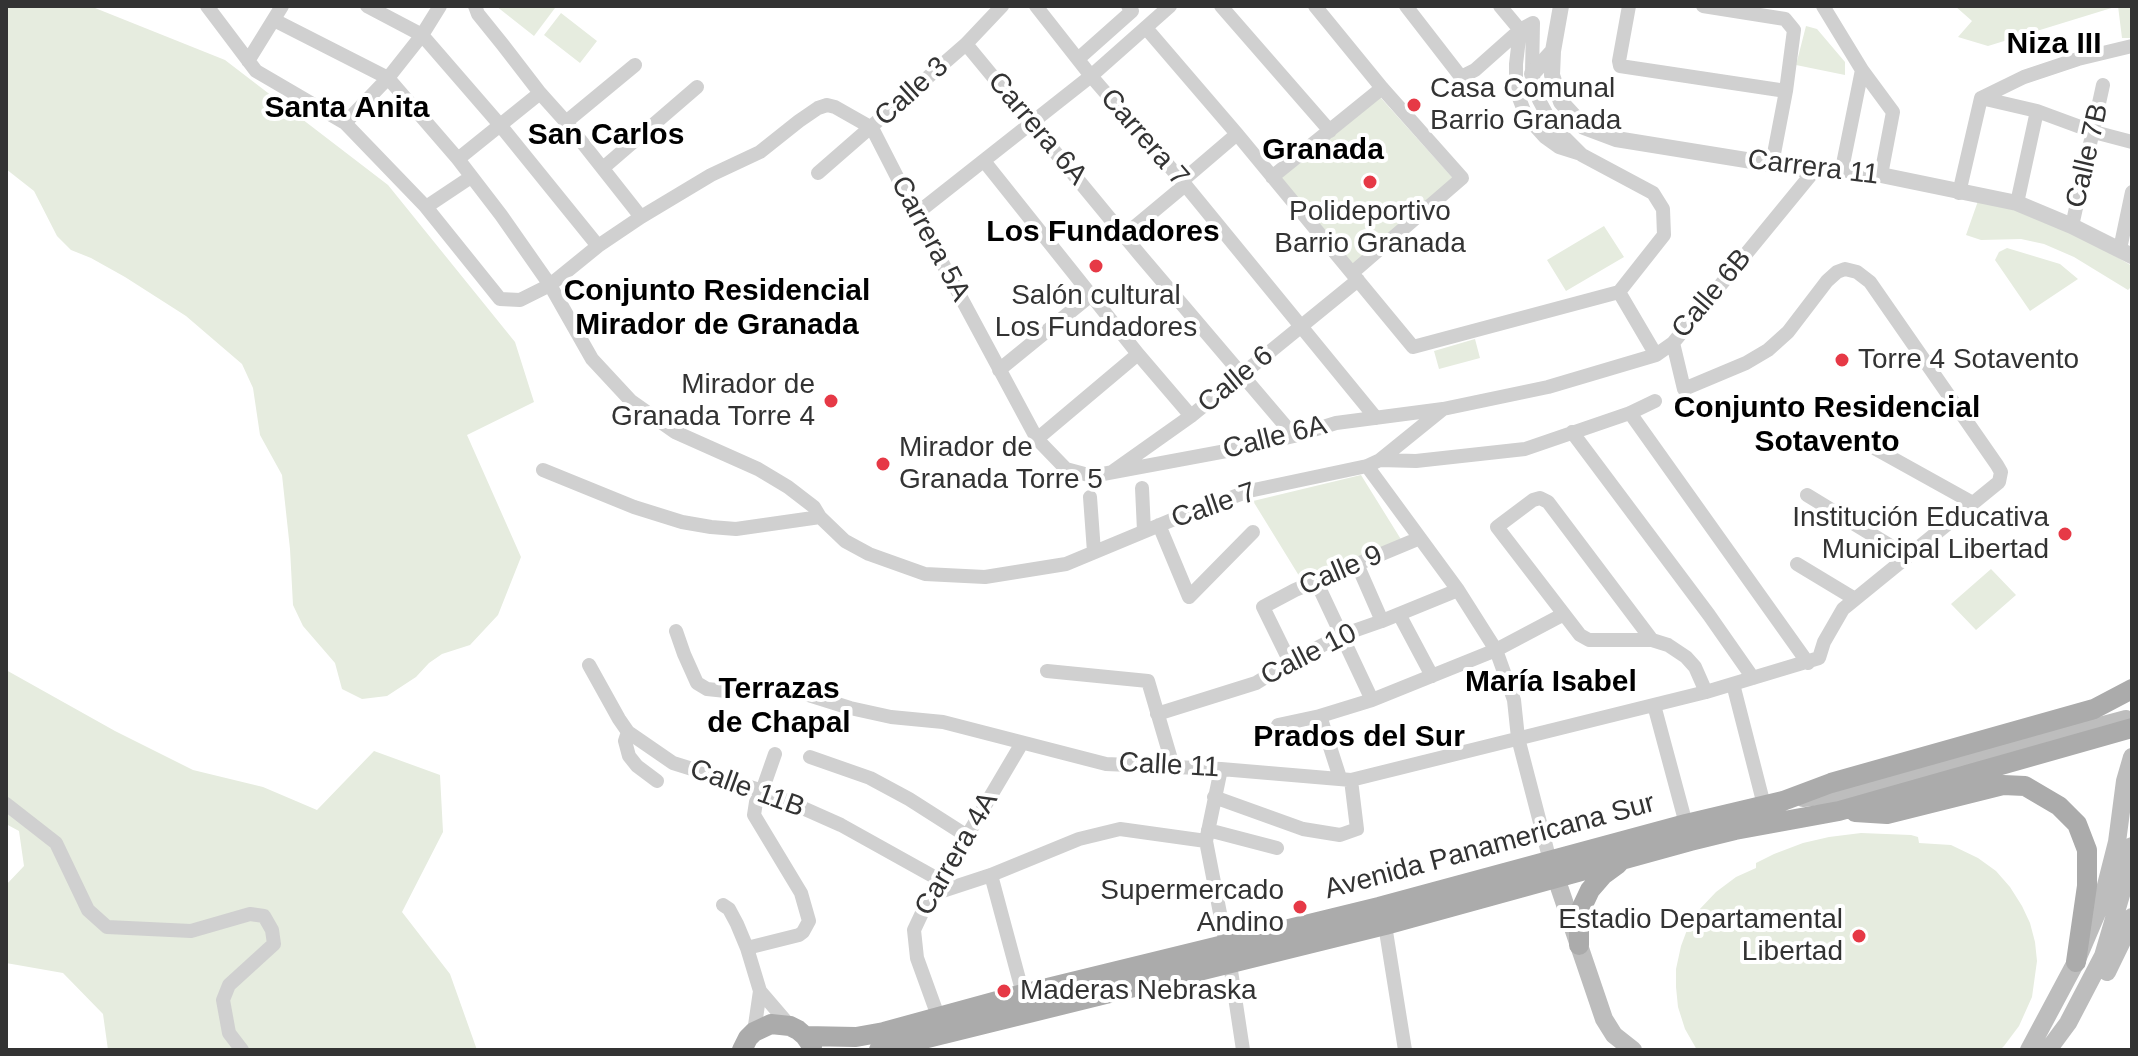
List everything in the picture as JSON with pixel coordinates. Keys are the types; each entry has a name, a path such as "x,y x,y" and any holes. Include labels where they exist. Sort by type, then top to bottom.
{"main road":[{"name":"Avenida Panamericana Sur","path":"754,1032 771,1024 803,1037 856,1037 1023,994 1385,925 1686,824 1774,803 1831,783 2094,709 2132,689"},
{"path":"1774,803 1849,793 2129,723"},
{"path":"1839,811 2021,759 2129,723"},
{"path":"2029,1050 2076,962 2102,901 2117,842 2125,781 2132,757"},
{"path":"1839,811 1887,814 2003,785 2025,786 2059,806 2077,824 2087,850 2087,886 2076,962"},
{"name":"Avenida Panamericana Sur","path":"879,1050 1228,954 1379,907 1553,870 1636,856 1735,830 1839,811"},
{"path":"2048,1050 2068,1023 2103,956 2132,846"},
{"path":"1579,945 1582,907 1590,890 1603,875 1636,856"},
{"path":"1553,870 1604,1019 1614,1035 1633,1050"},
{"path":"2062,1050 2087,1012 2130,931"},
{"path":"742,1050 754,1032"}],"street":[{"path":"207,6 256,71 345,123 426,207 500,299 520,300 550,285 598,246 641,217 711,175 760,152 818,108 827,105 835,107 872,128"},
{"path":"248,61 282,6"},
{"path":"367,6 422,35 598,246"},
{"path":"345,123 388,78 440,6"},
{"path":"475,6 540,93 641,217"},
{"name":"Calle 3","path":"818,173 966,44 1002,6"},
{"name":"Carrera 7","path":"1036,6 1376,418"},
{"path":"916,214 1091,76 1170,6"},
{"path":"1221,6 1330,131"},
{"path":"1272,177 1382,88 1315,6"},
{"path":"1406,6 1461,77 1475,70 1520,30 1533,23 1532,74 1539,100 1553,126 1582,155"},
{"path":"1146,28 1413,347 1619,292 1664,235 1663,209 1653,193 1582,155 1559,147 1526,116 1516,90 1520,30 1500,6"},
{"path":"1532,74 1553,51 1561,6"},
{"path":"1629,6 1620,66 1786,91"},
{"path":"1703,6 1785,19 1794,30 1772,164"},
{"path":"1823,6 1862,70 1893,112 1881,175"},
{"path":"1078,59 1130,8"},
{"path":"274,20 388,78"},
{"name":"Carrera 6A","path":"966,44 1294,436"},
{"path":"1981,98 2037,73 2132,46"},
{"name":"Carrera 11","path":"1553,51 1552,75 1561,102 1584,127 1616,139 1814,171 1842,169 1881,175 2017,203 2126,252"},
{"path":"566,122 635,65"},
{"path":"1842,169 1862,70"},
{"name":"Calle 7","path":"388,78 458,159 516,236 550,285 592,359 631,401 675,432 758,469 788,487 814,507 845,541 867,553 925,574 985,577 1066,564 1249,491 1374,463"},
{"name":"Calle 7B","path":"2072,226 2103,85"},
{"path":"603,168 697,87"},
{"name":"Calle 6","path":"1109,474 1191,416 1301,328 1462,178 1382,88"},
{"path":"458,159 540,93"},
{"path":"1981,98 2037,111 2132,142"},
{"path":"1959,193 1981,98"},
{"path":"2017,203 2037,111"},
{"name":"Carrera 5A","path":"872,128 1037,439 1066,469 1092,476 1109,474"},
{"path":"1125,235 1237,134"},
{"path":"984,161 1191,416"},
{"name":"Calle 6B","path":"1443,409 1548,387 1656,355 1673,343 1814,171"},
{"path":"426,207 471,177"},
{"path":"2126,252 2132,192"},
{"path":"1630,413 1808,663 1819,658 1824,642 1843,609 1999,482 2001,472 1870,282 1857,272 1845,269 1837,272 1788,332 1768,350 1746,363 1684,389 1673,343"},
{"path":"1619,292 1656,355"},
{"path":"999,370 1091,295"},
{"path":"1037,439 1138,354"},
{"path":"1374,463 1525,449 1630,413 1655,401"},
{"path":"1374,463 1443,409"},
{"name":"Calle 6A","path":"1109,474 1294,436 1336,423 1443,409"},
{"path":"1572,432 1753,678"},
{"path":"1856,438 1973,503"},
{"path":"1374,463 1420,538 1496,650 1514,700 1518,738 1553,870"},
{"path":"543,470 646,512 711,527 736,529 820,517"},
{"path":"1142,488 1144,531"},
{"path":"1807,495 1907,556"},
{"path":"1090,497 1094,552"},
{"path":"1652,640 1548,502 1540,498 1533,500 1497,527 1580,635 1589,640 1652,640 1668,645 1695,667 1706,692"},
{"path":"1159,525 1189,597 1253,532"},
{"name":"Calle 9","path":"1290,662 1263,607 1316,581 1420,538"},
{"path":"1357,564 1382,621"},
{"path":"1797,564 1855,599"},
{"path":"1316,581 1372,700"},
{"name":"Calle 10","path":"1157,714 1256,683 1342,635 1458,590"},
{"path":"1399,614 1432,676"},
{"path":"1278,725 1372,700 1496,650 1564,614"},
{"name":"Calle 11","path":"676,631 697,683 707,689 726,691 783,687 877,714 943,722 1106,764 1346,779 1706,692 1808,663"},
{"name":"Calle 11B","path":"589,665 628,732 673,763 762,791 841,825 938,879"},
{"path":"1047,671 1148,681 1173,766"},
{"path":"1733,684 1774,803"},
{"path":"1654,705 1686,824"},
{"path":"1214,797 1303,829 1340,835 1357,829 1346,779 1320,716"},
{"path":"628,732 625,741 629,756 657,781"},
{"name":"Carrera 4A","path":"938,1016 917,958 914,930 938,879 1022,743"},
{"path":"747,948 799,935 809,921 801,893 754,815 775,754"},
{"path":"810,757 870,778 967,836"},
{"path":"1221,769 1207,835 1243,1050"},
{"path":"6,804 56,843 88,910 107,927 191,931 250,914 264,916 272,930 274,944 229,985 223,1000 229,1033 242,1050"},
{"path":"930,895 991,875 1079,839 1120,829 1207,835 1277,848"},
{"path":"991,875 1023,994"},
{"path":"723,905 729,909 747,948 760,991 754,1032"},
{"path":"1385,925 1405,1050"},
{"path":"760,991 803,1037"}],"shaded area":[{"path":"6,6 90,6 225,60 388,185 515,342 534,402 467,435 521,557 498,615 470,645 442,654 416,677 387,696 362,699 342,689 335,663 303,626 293,605 282,475 260,435 253,388 242,364 186,316 125,277 71,250 57,236 34,191 6,169"},
{"path":"496,6 552,6 555,8 534,36"},
{"path":"1955,6 2118,6 1988,46 1958,37 1972,21"},
{"path":"2118,6 2132,6 2132,38 2122,38"},
{"path":"561,13 597,41 580,63 544,35"},
{"path":"1806,26 1817,29 1845,62 1845,75 1796,65"},
{"name":"Polideportivo Barrio Granada","path":"1380,97 1460,186 1359,271 1279,178"},
{"path":"1978,201 2004,205 2092,242 2132,266 2132,286 2128,290 2074,257 2044,244 2021,239 1981,240 1966,235"},
{"path":"1604,226 1624,257 1566,291 1547,260"},
{"path":"2007,248 2060,264 2078,279 2030,311 1995,260 1999,252"},
{"path":"1475,339 1480,358 1439,369 1434,351"},
{"path":"1361,475 1402,541 1301,579 1253,501"},
{"path":"1991,569 2016,595 1976,630 1951,604"},
{"path":"6,670 193,770 263,787 317,810 374,751 440,775 443,832 402,912 450,974 477,1050 108,1050 103,1014 63,973 6,963 6,885 24,866 19,831 6,824"},
{"name":"Estadio Departamental Libertad","path":"1861,833 1911,835 1918,837 1919,843 1951,845 1978,858 1996,871 2010,887 2030,923 2037,961 2032,997 2019,1026 2004,1046 2000,1050 1697,1050 1685,1029 1678,1007 1676,969 1687,930 1698,911 1736,877 1756,868 1756,863 1774,854 1803,843"}],"place":[{"name":"Casa Comunal Barrio Granada","path":"1414,105"},
{"name":"Polideportivo Barrio Granada","path":"1370,182"},
{"name":"Salón cultural Los Fundadores","path":"1096,266"},
{"name":"Torre 4 Sotavento","path":"1842,360"},
{"name":"Mirador de Granada Torre 4","path":"831,401"},
{"name":"Mirador de Granada Torre 5","path":"883,464"},
{"name":"Institución Educativa Municipal Libertad","path":"2065,534"},
{"name":"Supermercado Andino","path":"1300,907"},
{"name":"Estadio Departamental Libertad","path":"1859,936"},
{"name":"Maderas Nebraska","path":"1004,991"}],"district":[{"name":"Niza III","path":"2054,45"},
{"name":"Santa Anita","path":"347,109"},
{"name":"San Carlos","path":"606,136"},
{"name":"Granada","path":"1323,151"},
{"name":"Los Fundadores","path":"1103,233"},
{"name":"Conjunto Residencial Mirador de Granada","path":"717,309"},
{"name":"Conjunto Residencial Sotavento","path":"1827,426"},
{"name":"María Isabel","path":"1551,683"},
{"name":"Terrazas de Chapal","path":"779,707"},
{"name":"Prados del Sur","path":"1359,738"}]}
